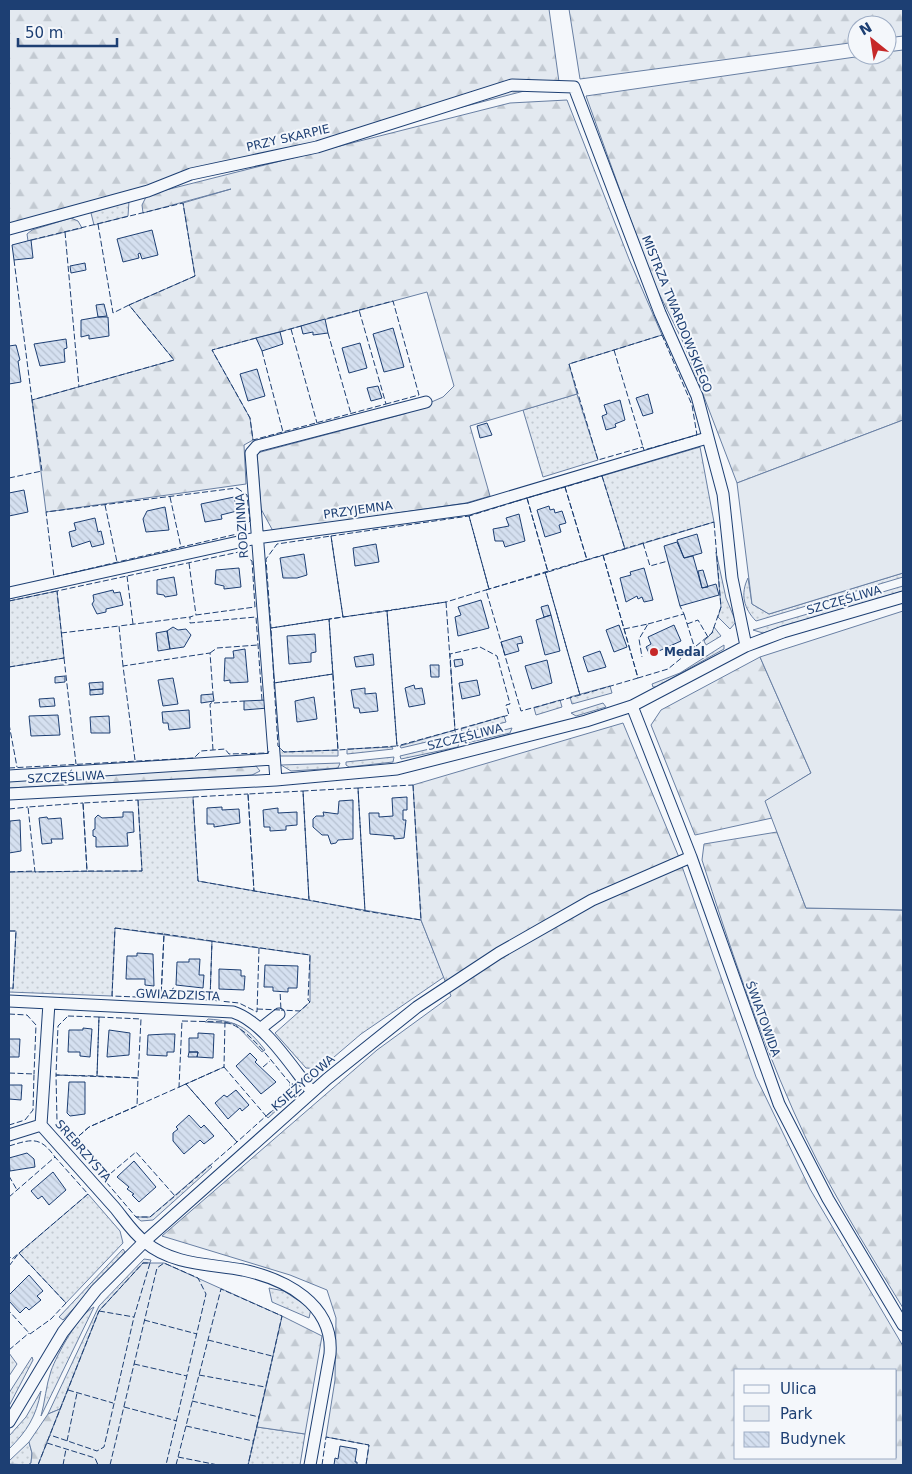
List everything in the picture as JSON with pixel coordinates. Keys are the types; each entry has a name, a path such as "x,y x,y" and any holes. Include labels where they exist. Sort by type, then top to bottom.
{"street":[{"name":"PRZY SKARPIE","path":"9,229 148,191 191,174 317,147 512,85 574,87"},
{"name":"MISTRZA TWARDOWSKIEGO","path":"574,87 660,313 697,396 723,494 732,578 746,646"},
{"name":"RODZINNA","path":"276,780 250,456 254,448 426,402"},
{"name":"PRZYJEMNA","path":"9,593 256,538 469,508 707,438"},
{"name":"SZCZĘŚLIWA","path":"9,794 276,780 397,768 586,721 632,706 746,646 783,632 903,597"},
{"name":"ŚWIATOWIDA","path":"632,706 690,857 780,1104 828,1199 903,1324"},
{"path":"9,776 274,759"},
{"name":"KSIĘŻYCOWA","path":"9,1421 55,1344 78,1311 144,1242 312,1092 417,1007 499,953 592,900 690,857"},
{"name":"GWIAŹDZISTA","path":"9,1001 223,1010 241,1016 260,1029 312,1092"},
{"name":"SREBRZYSTA","path":"49,1003 41,1125 144,1242"},
{"path":"260,1029 279,1014"},
{"path":"9,1135 41,1125"},
{"path":"144,1242 170,1255 186,1260 253,1273 284,1285 306,1297 323,1317 329,1336 330,1348 310,1465"}],"green space":[{"path":"9,9 549,9 559,82 9,224"},
{"path":"569,9 903,9 903,36 897,37 897,15 847,15 847,43 580,79"},
{"path":"903,50 903,420 737,483 683,342 652,279 586,96 847,58 847,65 897,65 897,51"},
{"path":"567,100 629,259 662,335 569,364 577,394 470,426 490,496 466,503 273,531 261,509 257,453 404,414 443,397 454,386 427,292 212,350 250,418 253,440 244,445 246,484 46,512 32,400 174,360 129,305 195,276 183,203 231,189 143,213 142,205 146,197 154,193 510,103"},
{"path":"129,201 128,216 94,225 91,213 96,208"},
{"path":"71,218 78,221 82,228 28,241 27,234 32,230"},
{"path":"577,394 598,460 543,477 523,410"},
{"path":"903,420 903,573 769,614 752,604 737,483"},
{"path":"700,447 714,522 625,549 602,476"},
{"path":"716,552 726,598 736,622 730,629 718,617 721,607"},
{"path":"903,573 903,577 756,621 744,601 744,590 748,578 752,604 769,614"},
{"path":"903,586 903,591 763,633 753,630"},
{"path":"57,591 64,658 9,667 9,601"},
{"path":"903,611 903,910 806,908 765,801 811,773 760,657"},
{"path":"714,627 721,636 706,645 704,641 712,633"},
{"path":"724,645 724,649 656,687 653,687 652,684 680,673"},
{"path":"760,657 811,773 766,801 772,818 695,835 651,725 661,710"},
{"path":"610,686 612,693 572,704 570,697"},
{"path":"560,700 562,707 536,715 534,708"},
{"path":"603,703 606,707 576,716 571,713"},
{"path":"504,716 506,722 463,733 461,729"},
{"path":"623,723 678,855 756,1077 810,1189 903,1346 903,1465 366,1465 369,1445 326,1437 335,1380 336,1318 327,1290 290,1275 162,1236 377,1050 451,996 421,920 413,785"},
{"path":"512,728 510,733 466,743 465,740"},
{"path":"455,730 456,735 401,748 400,746"},
{"path":"459,742 458,747 401,759 400,756"},
{"path":"278,746 284,752 338,750 338,756 280,756"},
{"path":"392,747 393,749 347,754 347,749"},
{"path":"394,757 393,762 349,767 346,765 346,762"},
{"path":"340,763 338,768 291,771 281,765"},
{"path":"256,766 260,771 252,775 9,788 9,780"},
{"path":"193,797 198,881 421,920 444,977 361,1034 320,1069 306,1068 275,1033 310,1002 310,955 115,928 112,996 9,992 9,988 13,988 16,931 9,931 9,872 142,871 138,800"},
{"path":"777,832 806,908 903,910 903,1308 817,1161 793,1110 733,955 702,860 704,844"},
{"path":"208,1019 227,1021 235,1024 205,1022"},
{"path":"235,1024 253,1036 265,1050 262,1052"},
{"path":"290,1083 294,1090 292,1096 268,1118 266,1116 289,1097"},
{"path":"210,1165 212,1167 153,1220 141,1221 136,1217 150,1217"},
{"path":"88,1194 120,1231 123,1243 66,1303 19,1253"},
{"path":"123,1249 125,1252 63,1320 59,1317"},
{"path":"144,1259 151,1260 150,1263 143,1263 99,1311 60,1409 48,1414 99,1306"},
{"path":"143,1263 164,1263 282,1316 248,1465 38,1465 99,1311"},
{"path":"269,1288 284,1291 311,1309 309,1318 272,1302"},
{"path":"94,1307 41,1416 49,1376 58,1355 75,1326"},
{"path":"282,1316 322,1336 305,1434 257,1427"},
{"path":"9,1353 17,1364 9,1376"},
{"path":"32,1357 33,1360 9,1406 9,1393"},
{"path":"41,1391 30,1423 9,1449 9,1436 26,1417"},
{"path":"60,1409 38,1465 28,1465 31,1463 32,1453 29,1442 48,1414"},
{"path":"257,1427 305,1434 300,1465 248,1465"},
{"path":"29,1442 32,1453 31,1463 28,1465 9,1464 9,1461"}],"building":[{"path":"152,230 158,255 142,259 140,253 138,254 139,258 123,262 117,239"},
{"path":"31,240 33,258 14,260 12,245"},
{"path":"85,263 86,270 71,273 70,266"},
{"path":"104,304 107,316 98,317 96,305"},
{"path":"108,317 109,336 89,339 89,335 81,337 81,320"},
{"path":"325,319 328,333 313,335 313,332 303,334 301,326"},
{"path":"393,328 404,367 384,372 373,334"},
{"path":"280,332 283,344 262,351 256,338"},
{"path":"66,339 67,348 64,349 65,362 40,366 34,344"},
{"path":"360,343 367,368 349,373 342,348"},
{"path":"16,345 20,360 18,361 21,382 9,384 9,346"},
{"path":"257,369 265,396 248,401 240,374"},
{"path":"378,386 382,398 371,401 367,388"},
{"path":"648,394 653,413 643,416 636,398"},
{"path":"620,400 625,420 615,424 616,427 606,430 602,416 607,414 604,405"},
{"path":"487,423 492,435 480,438 477,426"},
{"path":"24,490 28,512 9,516 9,493"},
{"path":"234,497 237,511 221,515 222,519 205,522 201,504"},
{"path":"549,506 550,510 554,509 555,513 562,511 566,523 559,525 561,532 545,537 537,510"},
{"path":"165,507 169,530 146,532 143,519 147,511"},
{"path":"519,514 525,541 505,547 503,541 495,541 493,529 509,526 506,518"},
{"path":"95,518 98,532 101,531 104,544 92,547 90,541 72,547 69,532 76,530 74,523"},
{"path":"697,534 702,553 684,558 677,540"},
{"path":"677,542 684,558 693,556 702,588 716,584 719,595 680,606 664,546"},
{"path":"376,544 379,562 355,566 353,548"},
{"path":"304,554 307,575 297,578 283,578 280,558"},
{"path":"239,568 241,587 224,589 224,586 215,584 216,570"},
{"path":"644,568 653,600 644,602 642,597 638,599 637,596 626,602 620,578 631,575 630,572"},
{"path":"703,570 708,587 702,588 698,571"},
{"path":"174,577 177,595 165,597 164,595 157,594 157,580"},
{"path":"113,590 114,593 120,592 123,605 106,609 106,612 97,614 92,604 94,601 93,595"},
{"path":"481,600 489,628 458,636 455,617 461,615 458,607"},
{"path":"548,605 551,615 544,617 541,607"},
{"path":"551,615 560,651 545,655 536,620"},
{"path":"619,625 627,647 614,652 606,630"},
{"path":"674,625 681,641 650,655 646,647 651,644 648,637"},
{"path":"173,627 178,630 186,629 191,635 184,647 170,649 167,631"},
{"path":"167,631 170,649 158,651 156,633"},
{"path":"315,634 316,652 311,653 311,662 289,664 287,636"},
{"path":"521,636 523,643 517,644 519,651 505,655 501,642"},
{"path":"245,649 248,682 230,683 230,680 224,681 225,658 234,658 233,651"},
{"path":"600,651 606,667 588,672 583,657"},
{"path":"373,654 374,665 356,667 354,657"},
{"path":"462,659 463,665 455,667 454,660"},
{"path":"547,660 552,683 532,689 525,666"},
{"path":"430,665 439,665 439,677 431,677"},
{"path":"65,676 65,682 55,683 55,677"},
{"path":"173,678 178,704 163,706 158,680"},
{"path":"477,680 480,695 462,699 459,683"},
{"path":"103,682 103,689 90,690 89,683"},
{"path":"414,685 415,689 422,688 425,704 409,707 405,688"},
{"path":"365,688 365,694 376,693 378,711 360,713 359,708 354,708 351,690"},
{"path":"103,689 103,694 90,695 90,690"},
{"path":"213,694 214,701 201,703 201,695"},
{"path":"314,697 317,719 297,722 295,701"},
{"path":"54,698 55,706 40,707 39,699"},
{"path":"267,700 268,708 244,710 244,701"},
{"path":"189,710 190,728 169,730 168,723 163,723 162,712"},
{"path":"58,715 60,735 31,736 29,716"},
{"path":"109,716 110,733 91,733 90,717"},
{"path":"407,797 407,810 403,810 403,820 406,820 404,838 394,839 394,836 370,834 369,813 379,813 379,817 393,816 392,798"},
{"path":"353,800 353,839 338,840 336,843 331,844 328,835 322,835 313,827 313,819 316,816 324,816 323,812 338,814 339,801"},
{"path":"222,807 222,810 239,809 240,823 214,827 214,824 207,824 207,808"},
{"path":"278,808 278,813 297,812 297,825 286,826 286,830 270,831 270,827 264,827 263,810"},
{"path":"123,812 133,812 134,832 127,833 128,846 96,847 96,837 93,836 95,818 98,815 102,818 123,817"},
{"path":"47,817 48,819 61,818 63,839 51,839 52,843 42,844 39,818"},
{"path":"20,820 21,851 9,853 10,821"},
{"path":"137,953 153,954 154,986 145,985 145,979 126,979 127,956 137,956"},
{"path":"189,959 200,959 199,975 204,975 203,988 176,985 177,962 189,962"},
{"path":"265,965 298,966 297,988 288,988 288,992 273,991 273,987 264,987"},
{"path":"219,969 241,970 241,976 245,976 244,990 219,989"},
{"path":"83,1028 92,1029 90,1057 80,1056 80,1052 68,1052 69,1030 83,1030"},
{"path":"109,1030 130,1033 129,1055 107,1057"},
{"path":"198,1033 214,1034 213,1058 197,1057 198,1052 189,1052 189,1038 198,1038"},
{"path":"175,1034 174,1052 167,1052 167,1056 147,1055 148,1035"},
{"path":"9,1039 20,1039 19,1057 9,1057"},
{"path":"189,1052 198,1052 197,1057 188,1057"},
{"path":"250,1053 257,1060 255,1062 276,1082 261,1094 236,1066"},
{"path":"69,1082 85,1082 85,1114 70,1116 67,1113"},
{"path":"9,1085 22,1085 21,1100 9,1099"},
{"path":"236,1090 249,1105 242,1111 240,1108 228,1119 215,1103 224,1095 227,1097"},
{"path":"189,1115 201,1128 204,1125 214,1136 204,1144 200,1140 184,1154 173,1141 173,1133 178,1129 176,1127"},
{"path":"27,1153 34,1159 35,1167 10,1171 9,1158"},
{"path":"134,1161 156,1187 139,1202 132,1195 134,1194 127,1189 129,1187 117,1177"},
{"path":"53,1172 66,1190 49,1205 42,1196 38,1199 31,1191"},
{"path":"29,1275 43,1291 37,1296 41,1300 29,1310 26,1307 20,1313 9,1301 9,1295"},
{"path":"340,1446 357,1449 355,1462 357,1462 357,1465 334,1465 335,1458 338,1459"}],"fence":[{"path":"9,478 42,471 32,400 174,360 129,305 195,276 183,203 31,240"},
{"path":"98,224 113,313 129,305"},
{"path":"65,232 79,387"},
{"path":"14,260 32,400"},
{"path":"359,310 393,301 419,395 386,404"},
{"path":"256,338 212,350 250,418 253,440 386,404 359,310 325,319"},
{"path":"280,332 301,326"},
{"path":"291,329 317,423"},
{"path":"328,333 351,414"},
{"path":"662,335 692,405 697,435 644,450 643,447 598,460 569,364 662,335"},
{"path":"614,350 643,447"},
{"path":"262,351 283,432"},
{"path":"602,476 625,549 587,560 565,487 602,476"},
{"path":"565,487 587,560 548,572 527,498 565,487"},
{"path":"237,488 247,495 250,521 237,534 54,577 46,512 237,488"},
{"path":"170,497 181,547"},
{"path":"527,498 548,572 489,589 469,516 527,498"},
{"path":"105,505 117,562"},
{"path":"469,516 489,589 446,602 343,617 331,536 469,516"},
{"path":"714,522 721,607 712,633 668,669 638,678 603,555 714,522"},
{"path":"331,536 343,617 271,628 266,559 277,544 331,536"},
{"path":"643,543 650,566 668,561"},
{"path":"9,667 64,658 57,591 239,552 252,561 255,607 196,615 190,617 190,623 256,617 262,700 264,700"},
{"path":"603,555 638,678 580,695 545,572 603,555"},
{"path":"189,563 196,615"},
{"path":"545,572 580,695 521,711 486,590 545,572"},
{"path":"127,576 133,624"},
{"path":"9,601 57,591"},
{"path":"446,602 455,730 397,746 387,611 446,602"},
{"path":"648,624 684,614 680,606"},
{"path":"387,611 397,746 338,750 329,619 387,611"},
{"path":"684,614 695,649"},
{"path":"123,666 119,626 190,617"},
{"path":"329,619 333,674 274,683 271,628 329,619"},
{"path":"687,624 698,620 708,637"},
{"path":"624,629 648,624 639,639 642,657"},
{"path":"61,633 119,626"},
{"path":"210,653 217,648 258,645"},
{"path":"480,647 497,656 510,704 506,705 509,715 455,730 450,654 480,647"},
{"path":"135,760 123,666 210,653 213,694"},
{"path":"64,658 76,764"},
{"path":"333,674 338,750 284,752 278,746 274,683 333,674"},
{"path":"213,750 210,704 214,701"},
{"path":"214,703 244,701"},
{"path":"9,724 17,767"},
{"path":"9,768 194,758 201,751 225,749 229,754 268,753 269,751"},
{"path":"413,785 421,920 365,911 358,788 413,785"},
{"path":"358,788 365,911 309,900 303,791 358,788"},
{"path":"303,791 309,900 254,891 248,794 303,791"},
{"path":"248,794 254,891 198,881 193,797 248,794"},
{"path":"138,800 142,871 87,871 83,803 138,800"},
{"path":"83,803 87,871 35,872 28,807 83,803"},
{"path":"9,809 28,807"},
{"path":"9,872 35,871"},
{"path":"115,928 164,934 161,998 112,996 115,928"},
{"path":"9,931 16,931 13,989 9,988"},
{"path":"164,934 212,941 210,1000 161,998 164,934"},
{"path":"259,948 257,1012 239,1003 210,1000 212,941 310,955 308,1000 310,1002 300,1011 281,1010"},
{"path":"257,1009 281,1010 280,991"},
{"path":"9,1014 27,1015 36,1025 34,1074"},
{"path":"68,1016 99,1017 97,1076 56,1075 58,1026 68,1016"},
{"path":"99,1017 141,1019 138,1078 97,1076 99,1017"},
{"path":"182,1021 225,1022 224,1067 179,1087 182,1021"},
{"path":"225,1022 234,1025 252,1038 290,1083 289,1097 266,1116"},
{"path":"263,1067 270,1061"},
{"path":"224,1067 266,1116 237,1142 186,1084 224,1067"},
{"path":"9,1073 34,1074 33,1110 25,1120 9,1125"},
{"path":"56,1075 138,1078 137,1106 89,1127 72,1142 57,1121 56,1075"},
{"path":"104,1179 136,1152 175,1196 237,1142 186,1084 89,1127 72,1142 136,1217 150,1217 175,1196"},
{"path":"9,1146 30,1141 40,1142 55,1157"},
{"path":"9,1197 55,1157 88,1194 12,1259 9,1256"},
{"path":"9,1176 17,1190"},
{"path":"9,1266 19,1253 66,1303 51,1319 30,1334 9,1311"},
{"path":"38,1465 99,1311 143,1263 150,1263 134,1317 104,1447 97,1451 50,1435"},
{"path":"110,1465 157,1268 164,1263 198,1278 206,1294 166,1465"},
{"path":"176,1465 221,1289 282,1316 248,1465"},
{"path":"99,1311 134,1317"},
{"path":"144,1320 197,1334"},
{"path":"9,1350 29,1333"},
{"path":"208,1340 272,1356"},
{"path":"134,1364 187,1376"},
{"path":"199,1375 265,1387"},
{"path":"68,1390 113,1403"},
{"path":"67,1441 77,1393"},
{"path":"192,1401 259,1417"},
{"path":"124,1407 177,1421"},
{"path":"186,1426 253,1441"},
{"path":"322,1465 326,1437 369,1445 366,1465"},
{"path":"47,1443 95,1458 98,1465"},
{"path":"63,1465 66,1449"},
{"path":"178,1457 218,1465"}],"place":[{"name":"Medal","path":"654,652"}]}
